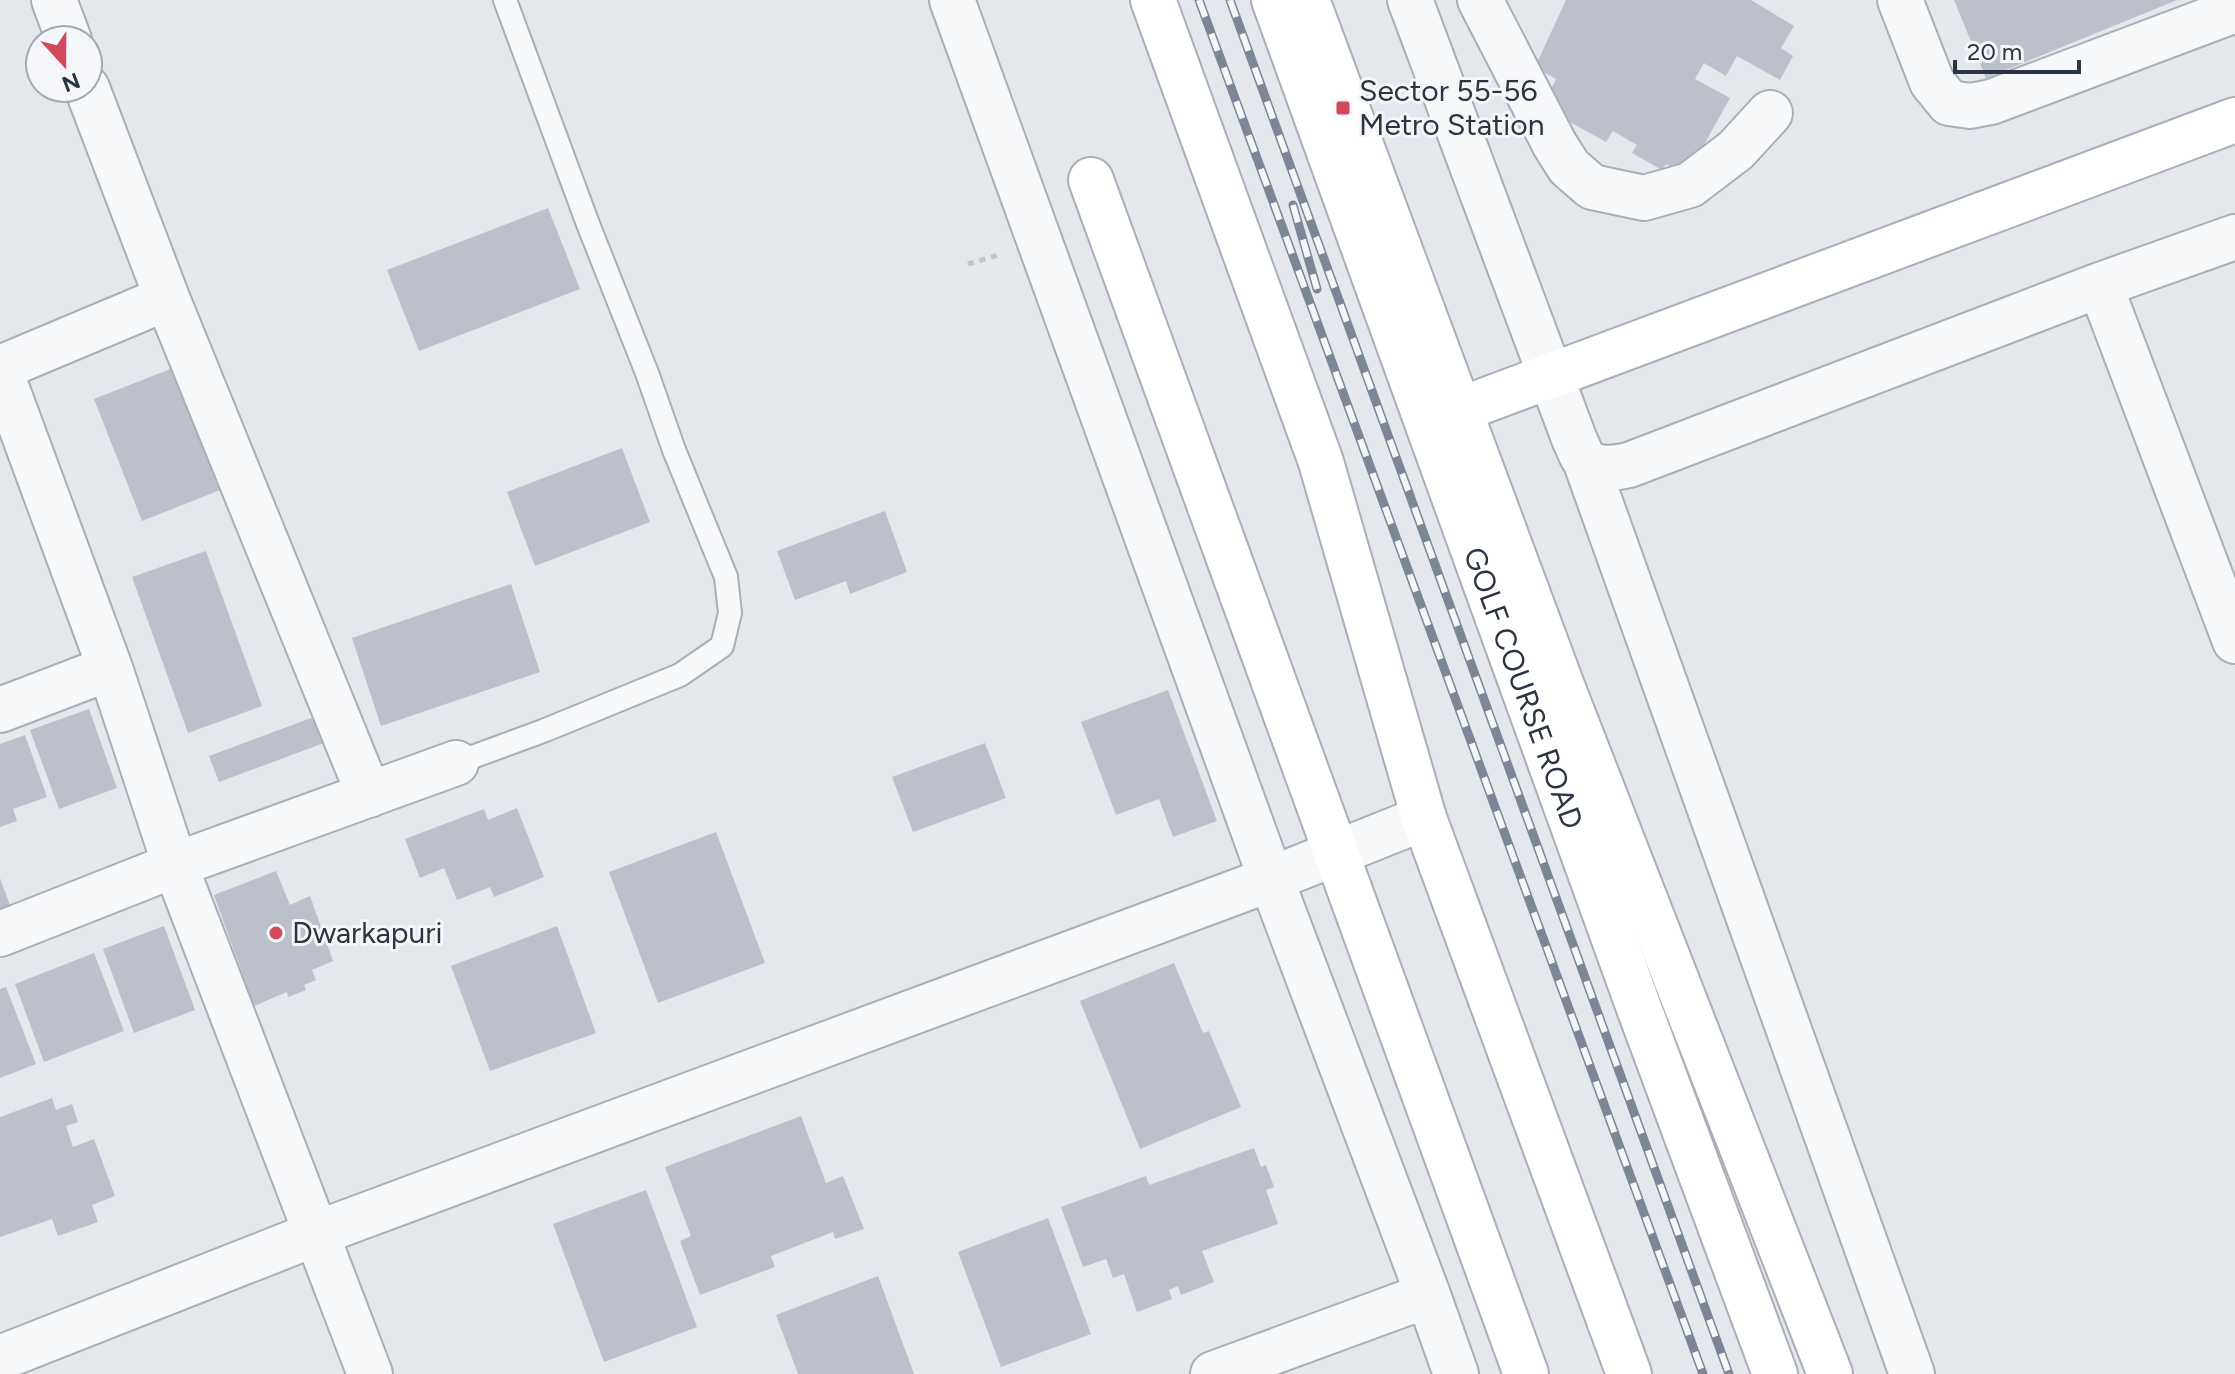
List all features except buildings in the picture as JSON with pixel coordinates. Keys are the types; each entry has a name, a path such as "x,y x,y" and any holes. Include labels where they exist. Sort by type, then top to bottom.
{"street":[{"path":"54,0 63,24"},
{"path":"952,0 1271,879 1456,1374"},
{"path":"1153,0 1321,462 1424,818 1629,1374"},
{"name":"GOLF COURSE ROAD","path":"1274,0 1444,416 1639,1008 1775,1374"},
{"path":"1307,0 1444,416 1567,700 1830,1374"},
{"path":"1410,0 1575,441 1585,460 1912,1374"},
{"path":"1480,0 1555,145 1569,167 1592,187 1644,198 1690,185 1736,150 1770,113"},
{"path":"1900,0 1932,82 1949,103 1970,106 1991,102 2235,8 2233,0"},
{"path":"93,104 167,298 369,795"},
{"path":"1444,416 2235,120"},
{"path":"1091,180 1526,1374"},
{"path":"1585,460 1599,467 1629,465 2100,285 2235,237"},
{"path":"2100,285 2235,641"},
{"path":"167,298 0,369 110,668 175,865 370,1374"},
{"path":"0,710 110,668"},
{"path":"0,934 175,865 456,763"},
{"path":"0,1358 315,1234 1271,879 1424,818"},
{"path":"1213,1374 1428,1295"}],"lane":[{"path":"456,763 680,675 722,646 730,613 726,577 674,450 505,0"}],"railway":[{"path":"1199,0 1703,1374"},
{"path":"1230,0 1729,1374"},
{"path":"1293,205 1317,289"}],"place":[{"name":"Sector 55-56 Metro Station","path":"1343,108"},
{"name":"Dwarkapuri","path":"276,933"}]}
